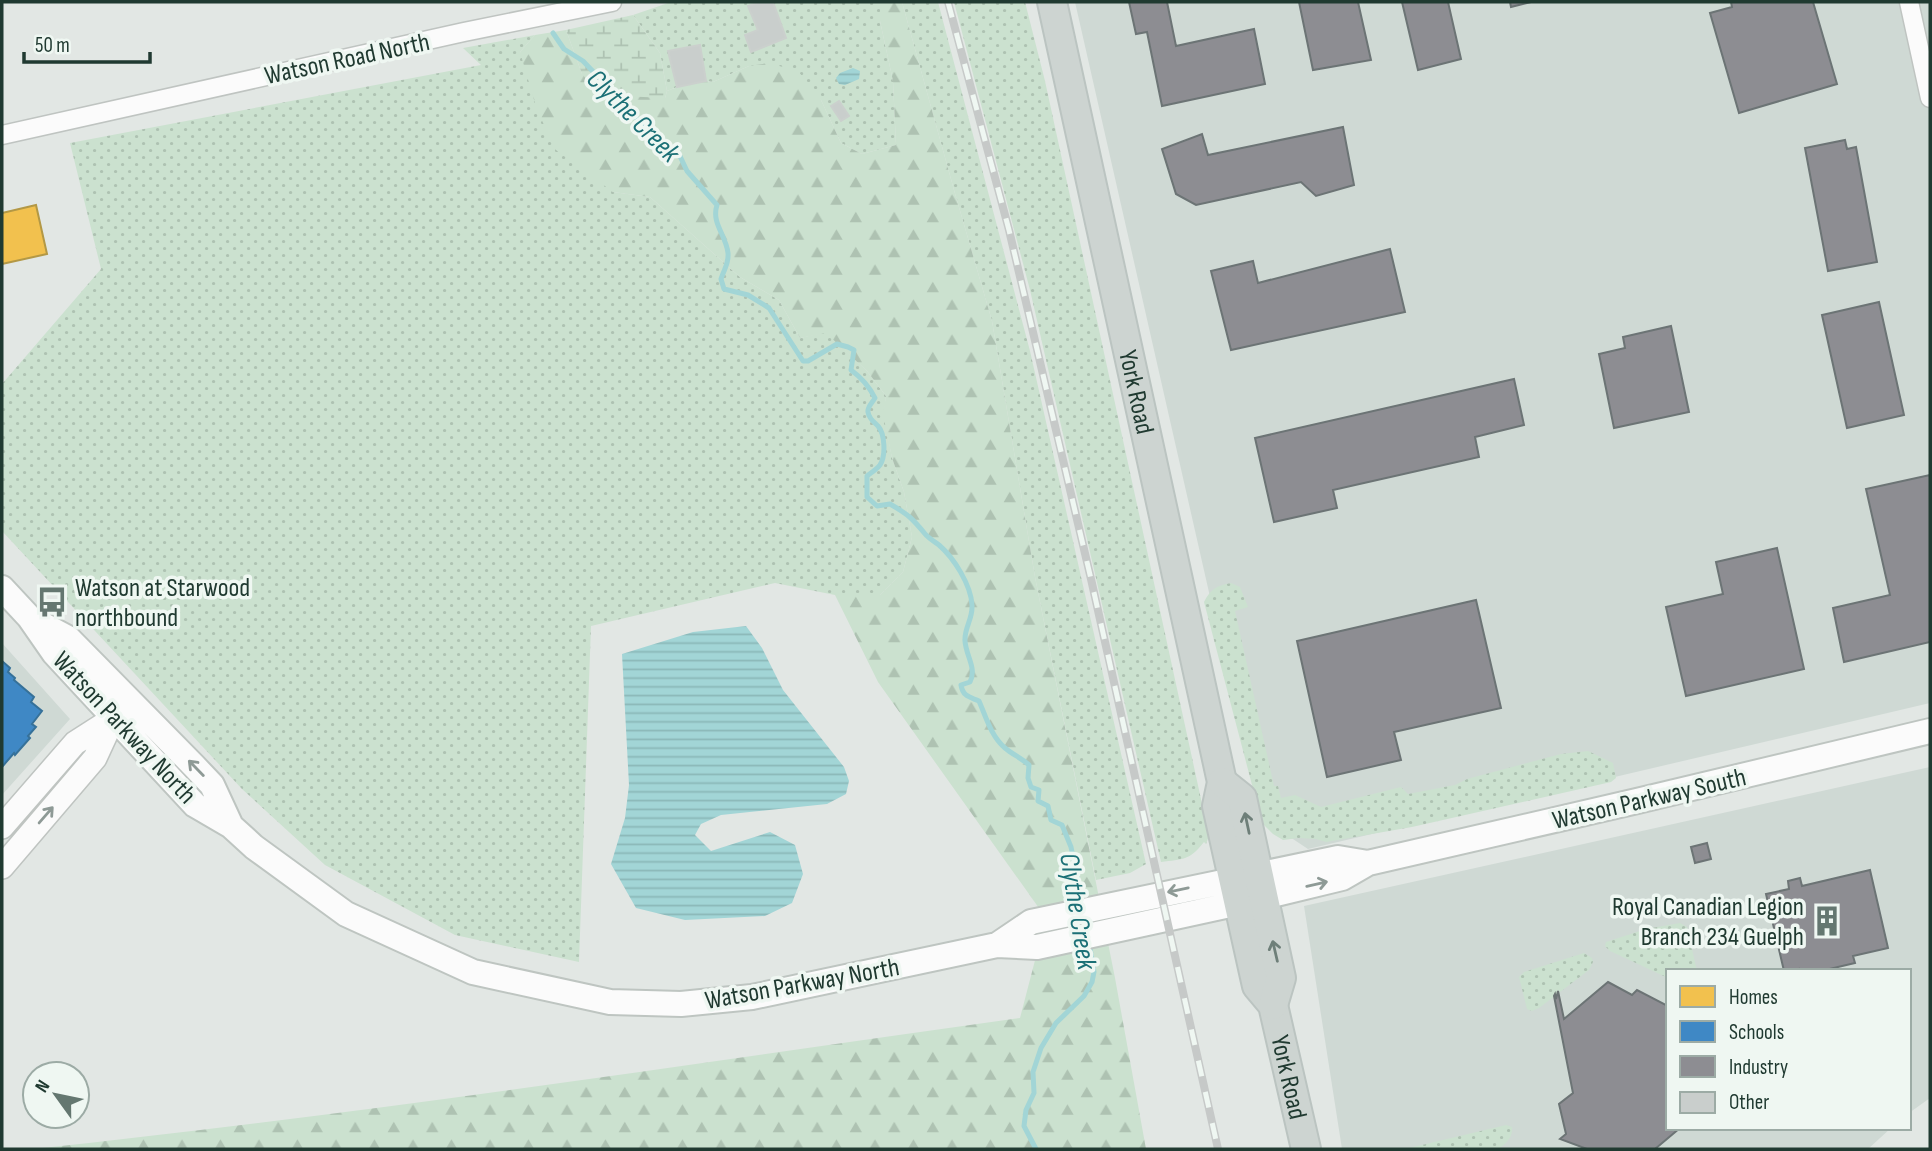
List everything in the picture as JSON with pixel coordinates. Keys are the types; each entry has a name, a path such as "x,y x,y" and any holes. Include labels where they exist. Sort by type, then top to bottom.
{"main road":[{"name":"York Road","path":"1052,2 1223,782 1242,797 1257,986 1273,1005 1306,1149"},
{"name":"Watson Parkway North","path":"2,588 29,617 54,653 195,805 231,826 254,847 345,914 473,971 610,1002 681,1004 752,997 997,945 1037,947 1129,927 1248,888"},
{"name":"Watson Parkway North","path":"29,617 68,638 132,702 212,785 231,826"},
{"name":"Watson Parkway South","path":"1248,888 1338,858 1368,863 1637,802 1930,731"},
{"name":"Watson Parkway North","path":"997,945 1031,922 1123,902 1248,888"}],"street":[{"name":"Watson Road North","path":"2,135 437,38 612,2"},
{"path":"1909,2 1930,98"},
{"path":"2,827 75,743 113,719 132,702"},
{"path":"2,867 95,758 113,719"}],"shaded area":[{"path":"1075,2 1930,2 1930,703 1308,849 1260,817"},
{"path":"2,643 70,719 2,795"},
{"path":"1930,767 1930,1098 1911,1112 1911,969 1666,969 1666,1130 1889,1130 1868,1149 1342,1149 1304,906"}],"green space":[{"path":"671,2 880,2 880,21 893,81 896,145 862,154 841,143 821,100 749,66 713,82 706,81 699,45 669,52 677,87 667,91 660,53 633,15"},
{"path":"880,2 902,2 992,321 1035,577 1115,978 1146,1149 33,1149 404,1104 1020,1018 1046,918 878,682 835,595 880,595 903,572 912,537 904,492 892,458 883,414 886,396 867,371 826,333 800,338 779,300 740,277 650,197 613,192 556,150 537,110 520,52 535,35 566,30 582,74 665,98 667,91 696,82 713,82 749,66 768,63 798,71 821,100 841,143 862,154 896,145 893,81 880,21"},
{"path":"902,2 938,2 1030,351 1146,864 1130,873 1096,880 1035,577 992,321"},
{"path":"954,2 1025,2 1045,81 1209,836 1206,844 1204,842 1190,856 1180,859 1161,862 1030,290"},
{"path":"633,15 660,53 667,91 665,98 600,95 582,74 566,30"},
{"path":"535,35 520,52 613,192 650,197 740,277 779,300 800,338 826,332 867,371 886,396 884,414 892,458 904,492 912,537 903,572 880,595 835,595 775,583 591,626 579,962 455,935 325,865 242,789 2,531 2,384 101,269 70,143 481,65 463,48"},
{"path":"1231,583 1240,587 1248,607 1235,611 1274,786 1278,786 1281,798 1295,795 1321,807 1401,787 1408,794 1455,785 1467,779 1561,754 1588,751 1613,763 1616,778 1611,782 1412,827 1326,842 1299,838 1283,840 1262,823 1204,602 1214,589"},
{"path":"1680,923 1687,927 1697,969 1666,969 1666,977 1610,951 1605,946 1606,942 1646,929"},
{"path":"1584,953 1592,958 1589,970 1539,1008 1532,1011 1527,1009 1519,977 1524,972"},
{"path":"1506,1125 1512,1127 1511,1134 1499,1149 1405,1149"}],"water":[{"path":"853,68 860,71 859,79 845,85 839,84 836,78 840,73"},
{"path":"746,626 762,648 783,690 844,767 849,781 846,794 827,804 721,815 701,824 695,835 711,851 770,832 795,845 803,874 792,903 765,916 685,920 636,908 611,864 625,818 629,785 622,654 693,632"}],"building: Homes":[{"path":"36,205 47,254 2,264 2,213"}],"building: Schools":[{"path":"2,661 10,668 8,672 14,680 34,697 31,702 42,711 32,724 36,727 28,736 30,738 2,767"}],"building: Industry":[{"path":"1129,2 1167,2 1176,46 1254,29 1265,84 1162,106 1147,32 1136,34"},
{"path":"1299,2 1358,2 1371,60 1313,70"},
{"path":"1402,2 1448,2 1461,59 1418,70"},
{"path":"1510,2 1531,2 1511,7"},
{"path":"1731,2 1813,2 1837,84 1739,113 1710,13 1732,7"},
{"path":"1343,127 1354,185 1316,196 1301,182 1196,205 1176,194 1162,149 1202,134 1208,155"},
{"path":"1845,140 1847,149 1856,147 1877,262 1828,271 1805,148"},
{"path":"1390,249 1405,312 1231,350 1211,271 1253,261 1258,283"},
{"path":"1879,302 1904,415 1847,428 1822,315"},
{"path":"1671,326 1689,412 1614,428 1599,354 1625,348 1623,337"},
{"path":"1514,379 1524,425 1475,437 1479,457 1333,490 1337,508 1274,522 1255,438"},
{"path":"1930,475 1930,642 1844,662 1833,608 1890,595 1866,489"},
{"path":"1777,548 1804,669 1686,696 1666,607 1723,594 1716,562"},
{"path":"1476,600 1501,708 1394,732 1401,760 1327,777 1297,641"},
{"path":"1707,843 1711,859 1695,863 1691,847"},
{"name":"Royal Canadian Legion Branch 234 Guelph","path":"1870,870 1888,948 1853,956 1855,963 1830,969 1784,969 1766,894 1789,889 1788,881 1800,878 1802,886"},
{"path":"1608,982 1632,995 1637,990 1666,1005 1666,1130 1678,1130 1655,1149 1587,1149 1560,1139 1566,1134 1559,1104 1573,1093 1554,996 1555,994 1556,999 1558,991 1564,1019"}],"building: Other":[{"path":"759,2 773,2 786,38 751,52 745,35 758,30 748,6"},
{"path":"700,45 706,81 677,87 668,51"},
{"path":"839,101 849,116 841,121 831,106"}],"waterway":[{"name":"Clythe Creek","path":"553,33 564,49 583,61 608,91 636,118 678,152 687,171 717,205 717,223 728,253 721,279 724,289 748,295 769,308 803,361 808,361 837,344 854,350 851,370 865,382 875,398 868,412 882,434 884,445 880,465 867,476 867,497 877,506 890,504 906,514 945,550 961,572 969,589 972,605 965,641 972,677 970,682 961,685 963,692 979,701 989,726 1000,743 1029,765 1028,778 1031,787 1039,790 1038,801 1048,806 1051,820 1062,825 1071,847 1083,905"},
{"name":"Clythe Creek","path":"1036,1149 1024,1126 1026,1110 1034,1093 1033,1072 1041,1048 1056,1023 1084,996 1092,982 1094,972 1089,942"}],"railway":[{"path":"948,2 1009,230 1091,579 1218,1149"}],"place":[{"name":"Watson at Starwood northbound","path":"52,602"},
{"name":"Royal Canadian Legion Branch 234 Guelph","path":"1827,921"}]}
